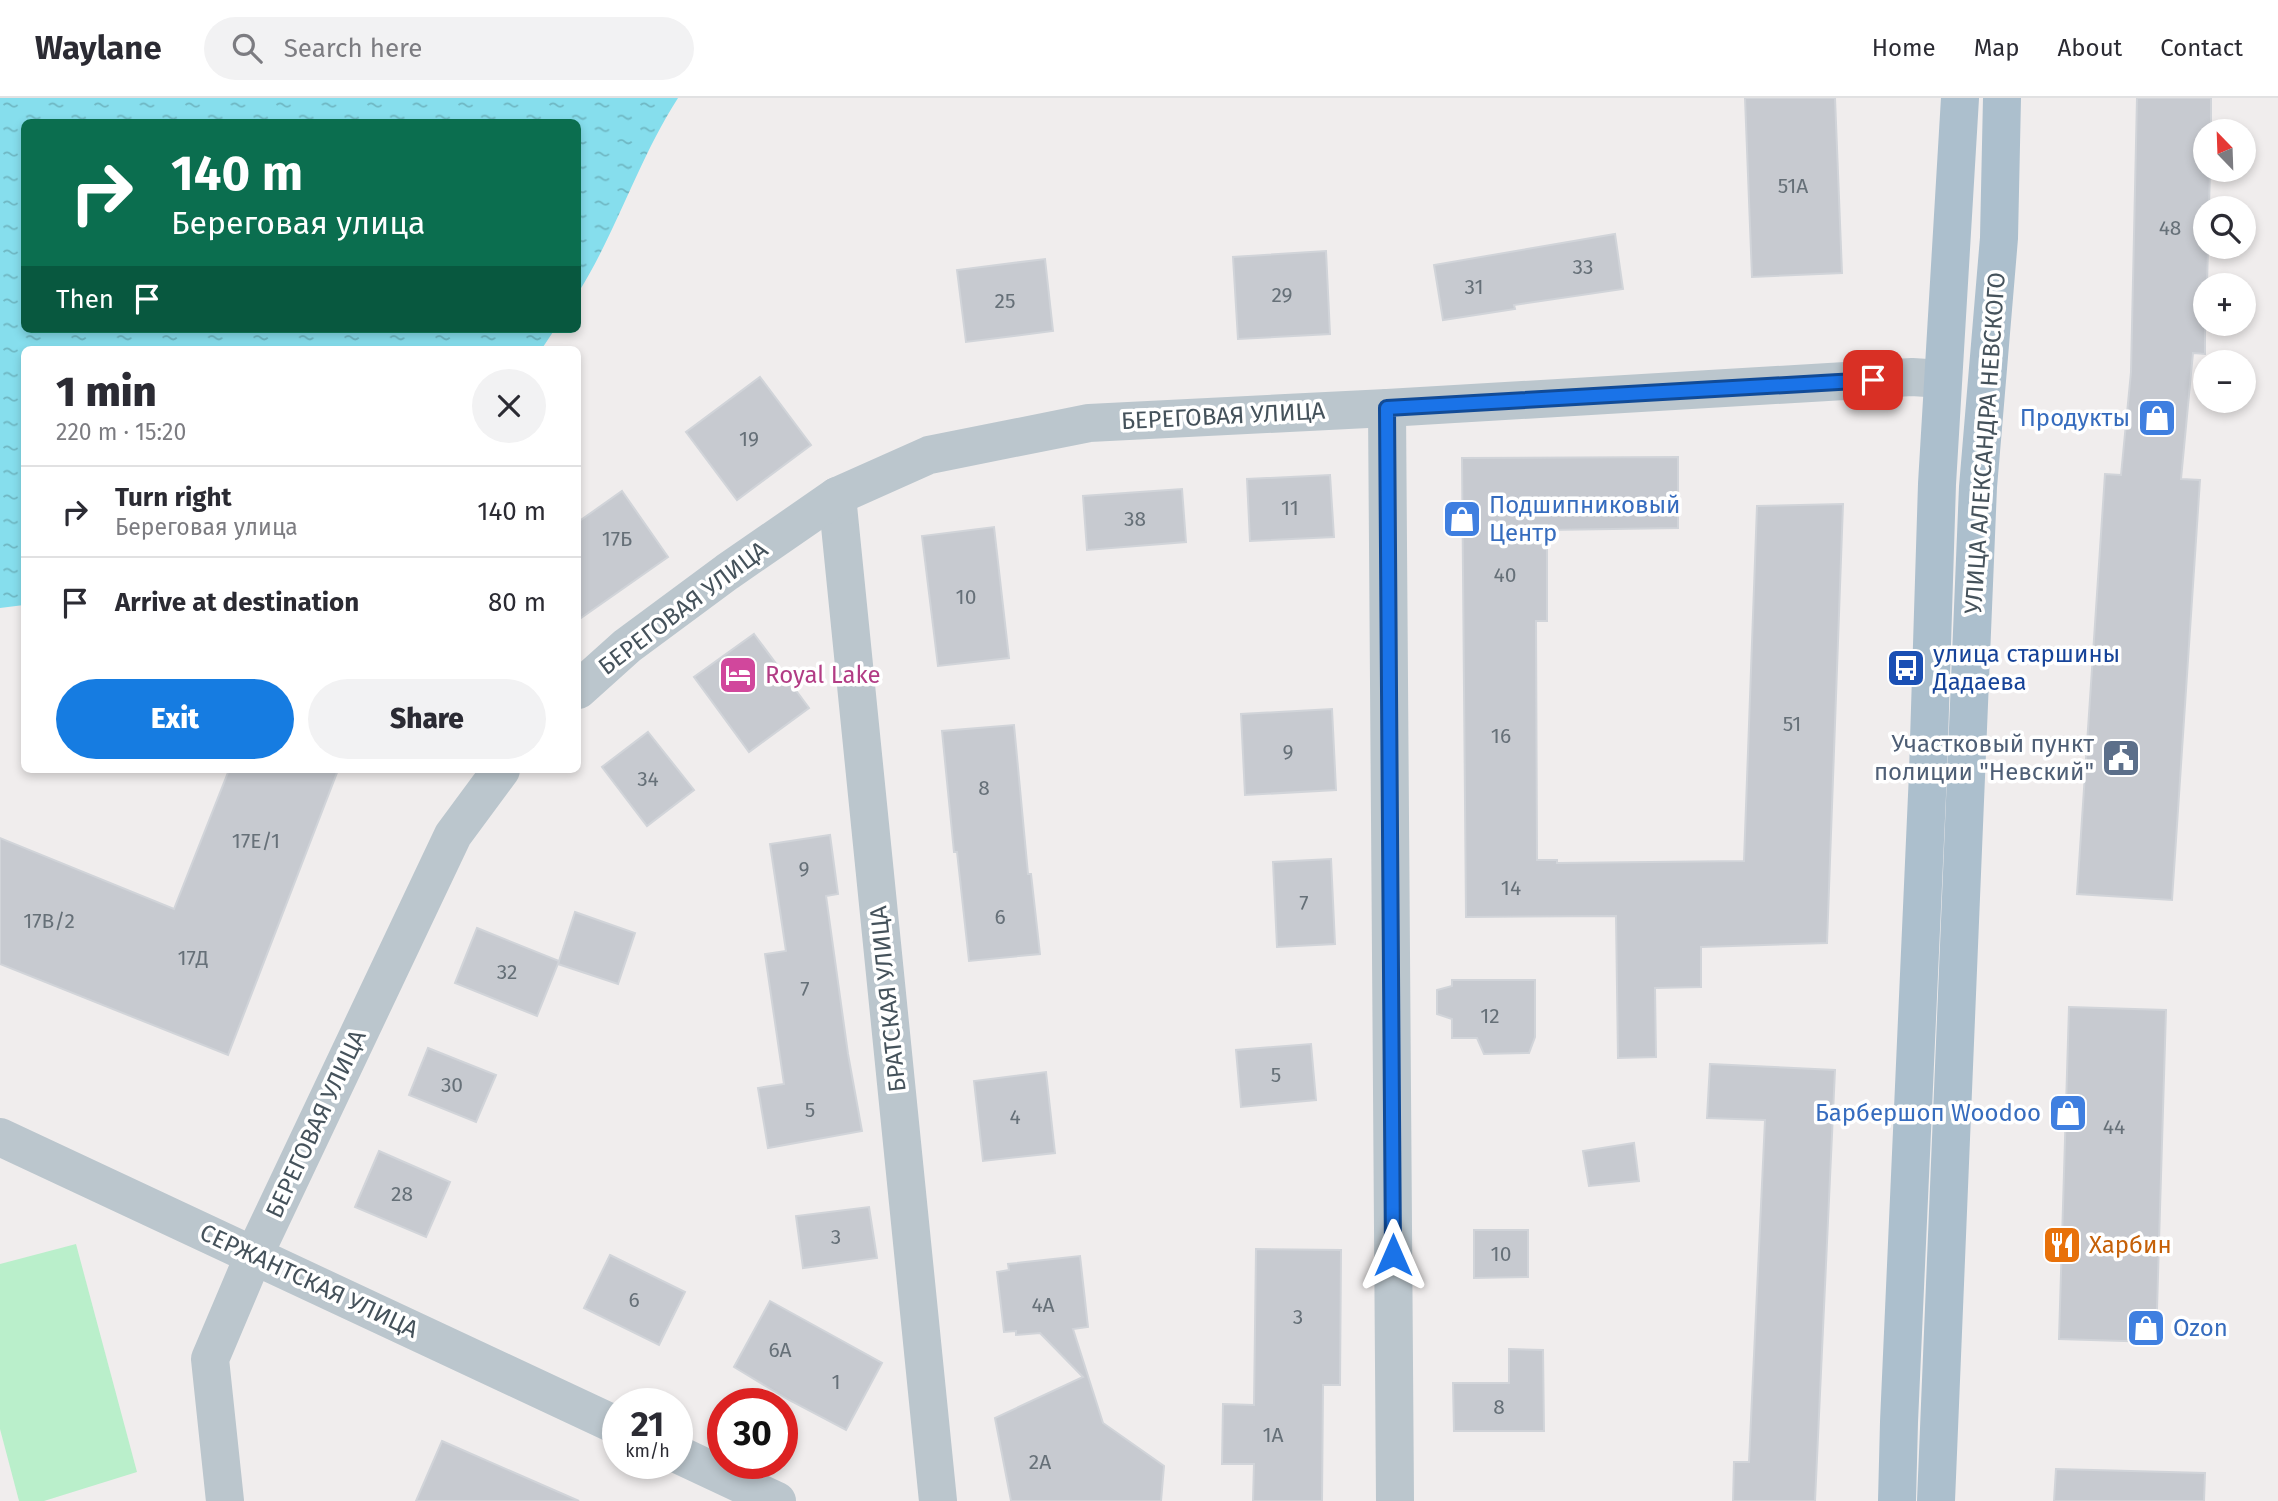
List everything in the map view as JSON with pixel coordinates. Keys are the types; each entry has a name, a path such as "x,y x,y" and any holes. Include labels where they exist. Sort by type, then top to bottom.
{"main road":[{"name":"УЛИЦА АЛЕКСАНДРА НЕВСКОГО","path":"1897,1501 1928,787 1937,484 1960,98"},
{"name":"УЛИЦА АЛЕКСАНДРА НЕВСКОГО","path":"1936,1501 1978,487 1999,238 2002,98"}],"street":[{"name":"БЕРЕГОВАЯ УЛИЦА","path":"581,687 627,646 837,496 929,454 1089,423 1912,377 1943,379"},
{"path":"1387,408 1395,1501"},
{"name":"БРАТСКАЯ УЛИЦА","path":"837,496 938,1501"},
{"name":"БЕРЕГОВАЯ УЛИЦА","path":"225,1501 210,1359 254,1255 453,835 499,773"},
{"name":"СЕРЖАНТСКАЯ УЛИЦА","path":"0,1137 602,1418"},
{"path":"693,1462 777,1501"}],"green space":[{"path":"76,1244 137,1472 44,1501 19,1501 0,1429 0,1264"}],"water":[{"path":"0,98 678,98 651,146 581,288 581,119 21,119 21,333 552,333 544,346 21,346 21,605 0,608"}],"building":[{"path":"1745,98 1835,98 1842,273 1752,277"},
{"path":"2137,98 2211,98 2211,119 2193,119 2193,182 2210,182 2209,196 2193,196 2193,259 2208,259 2207,273 2193,273 2193,336 2205,336 2205,350 2193,350 2181,479 2200,480 2172,900 2077,894 2105,474 2121,475 2131,372"},
{"path":"1615,234 1623,289 1514,305 1515,309 1443,320 1434,265"},
{"path":"1326,251 1330,334 1238,339 1233,257"},
{"path":"1045,259 1053,331 966,342 957,270"},
{"path":"760,377 811,445 737,500 686,432"},
{"path":"1678,457 1678,528 1547,530 1547,621 1536,621 1537,860 1557,860 1557,863 1744,861 1757,506 1843,504 1827,943 1701,947 1701,987 1655,988 1656,1057 1618,1058 1616,916 1466,917 1462,458"},
{"path":"1330,475 1334,537 1250,541 1247,479"},
{"path":"1182,489 1186,542 1087,550 1083,496"},
{"path":"622,491 668,557 581,618 581,520"},
{"path":"994,527 1009,658 938,666 922,536"},
{"path":"754,634 809,708 749,752 694,677"},
{"path":"1332,709 1336,790 1245,795 1241,714"},
{"path":"1014,725 1028,874 1031,874 1040,954 969,961 957,852 954,852 942,731"},
{"path":"648,732 694,790 647,826 602,767"},
{"path":"228,773 337,773 228,1055 0,964 0,838 174,909"},
{"path":"830,835 838,894 826,896 848,1054 862,1131 768,1148 758,1088 784,1084 765,954 786,951 770,844"},
{"path":"1331,859 1335,944 1277,947 1273,862"},
{"path":"575,912 635,933 618,984 558,964"},
{"path":"477,928 559,961 537,1016 455,983"},
{"path":"1452,980 1535,980 1535,1037 1529,1053 1484,1054 1477,1038 1452,1038 1452,1019 1437,1014 1437,990 1452,986"},
{"path":"2069,1007 2166,1010 2156,1342 2059,1339"},
{"path":"1311,1044 1316,1100 1241,1107 1236,1050"},
{"path":"428,1048 496,1075 476,1122 409,1095"},
{"path":"1710,1064 1835,1070 1815,1501 1733,1501 1734,1462 1749,1462 1765,1120 1707,1118"},
{"path":"1046,1072 1055,1153 983,1161 974,1081"},
{"path":"1634,1143 1639,1181 1589,1186 1583,1151"},
{"path":"379,1151 450,1182 426,1237 355,1207"},
{"path":"869,1207 877,1258 803,1268 796,1216"},
{"path":"1474,1230 1528,1230 1528,1277 1474,1278"},
{"path":"1256,1249 1341,1250 1340,1385 1323,1385 1322,1501 1253,1501 1254,1464 1222,1464 1223,1404 1254,1405"},
{"path":"610,1255 685,1292 659,1345 584,1308"},
{"path":"1080,1256 1088,1327 1073,1329 1103,1423 1164,1466 1161,1501 1011,1501 995,1418 1083,1377 1040,1333 1016,1335 1016,1331 1004,1332 997,1272 1009,1270 1008,1264"},
{"path":"770,1301 882,1363 846,1430 798,1405 798,1388 769,1388 734,1367"},
{"path":"1509,1349 1543,1350 1544,1431 1454,1431 1453,1383 1509,1383"},
{"path":"442,1441 579,1501 416,1501"},
{"path":"2056,1469 2205,1473 2204,1501 2054,1501"}],"place":[{"name":"Продукты","path":"2157,418"},
{"name":"Подшипниковый Центр","path":"1462,519"},
{"name":"улица старшины Дадаева","path":"1906,668"},
{"name":"Royal Lake","path":"738,675"},
{"name":"Участковый пункт полиции \"Невский\"","path":"2121,758"},
{"name":"Барбершоп Woodoo","path":"2068,1113"},
{"name":"Харбин","path":"2062,1245"},
{"name":"Ozon","path":"2146,1328"}],"route":[{"path":"1393,1255 1387,408 1873,380"}]}
